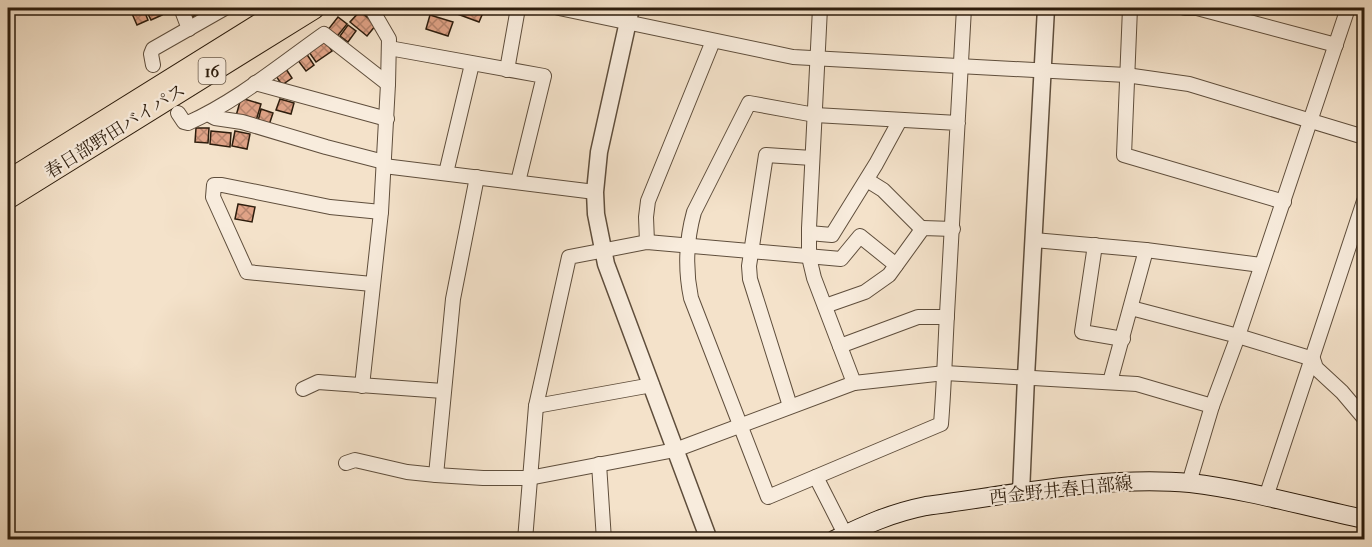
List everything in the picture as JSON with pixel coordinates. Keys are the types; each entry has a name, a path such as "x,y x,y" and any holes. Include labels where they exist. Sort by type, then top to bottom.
{"highway":[{"name":"春日部野田バイパス","path":"8,198 106,128 286,8"},
{"name":"春日部野田バイパス","path":"8,181 106,128 314,8"}],"main road":[{"name":"西金野井春日部線","path":"840,537 878,518 902,510 1102,483 1189,483 1365,519"}],"street":[{"path":"181,8 189,29"},
{"path":"153,65 151,54 153,49 225,8"},
{"path":"362,386 381,212 389,48 389,39 371,8"},
{"path":"507,70 518,8"},
{"path":"559,8 629,15 713,41 767,53 818,59 1126,75 1189,84 1365,137"},
{"path":"820,8 809,257 854,383"},
{"path":"958,123 815,116 749,103 694,212 687,245 687,273 691,298 768,497 941,424 945,373 964,8"},
{"path":"1021,493 1046,8"},
{"path":"1130,8 1124,155 1284,202"},
{"path":"1185,8 1197,8 1336,45"},
{"path":"1189,483 1212,406 1284,202 1348,8"},
{"path":"629,15 598,152 596,214 603,250 709,540"},
{"path":"178,113 185,123 208,114 324,34 388,84"},
{"path":"648,242 646,217 651,194 713,41"},
{"path":"389,48 544,76 518,182"},
{"path":"446,173 472,63"},
{"path":"255,83 387,119"},
{"path":"208,114 215,118 242,122 384,164 595,192"},
{"path":"809,233 832,235 867,180 900,120"},
{"path":"790,406 750,279 750,251 766,155 812,158"},
{"path":"436,475 453,299 477,177"},
{"path":"867,180 884,190 922,229 952,229"},
{"path":"372,284 247,272 212,191 214,185 222,185 330,207 381,212"},
{"path":"1266,497 1361,224 1365,201"},
{"path":"825,306 865,292 889,275 922,229"},
{"path":"525,540 536,406 569,257 648,242 841,259 860,236 896,264"},
{"path":"1034,240 1146,250 1261,265"},
{"path":"1095,245 1082,332 1123,339"},
{"path":"1110,382 1146,250"},
{"path":"1131,308 1238,336 1313,359"},
{"path":"840,346 918,317 947,317"},
{"path":"1313,359 1316,368 1365,418"},
{"path":"346,463 355,460 407,472 436,475 529,478 675,450 854,383 945,373 1137,384 1212,406"},
{"path":"303,389 318,382 443,391"},
{"path":"536,406 652,385"},
{"path":"599,464 604,540"},
{"path":"816,477 840,537"}],"building":[{"path":"143,8 148,20 137,25 130,9"},
{"path":"145,8 159,8 162,15 151,20"},
{"path":"188,8 206,8 207,11 191,17"},
{"path":"454,8 485,8 479,22 452,12"},
{"path":"360,11 376,25 367,36 350,22"},
{"path":"430,15 453,22 448,36 426,29"},
{"path":"338,17 347,24 336,38 327,31"},
{"path":"348,25 356,31 348,42 340,36"},
{"path":"325,40 332,51 316,62 309,52"},
{"path":"306,53 314,65 306,71 297,59"},
{"path":"286,69 292,78 282,85 276,76"},
{"path":"241,98 261,104 256,121 236,116"},
{"path":"280,99 294,103 291,114 276,110"},
{"path":"261,109 273,113 269,125 258,121"},
{"path":"196,128 209,128 208,143 195,142"},
{"path":"211,131 231,133 230,147 210,144"},
{"path":"235,131 250,134 247,149 232,146"},
{"path":"238,204 255,207 252,222 235,219"}]}
